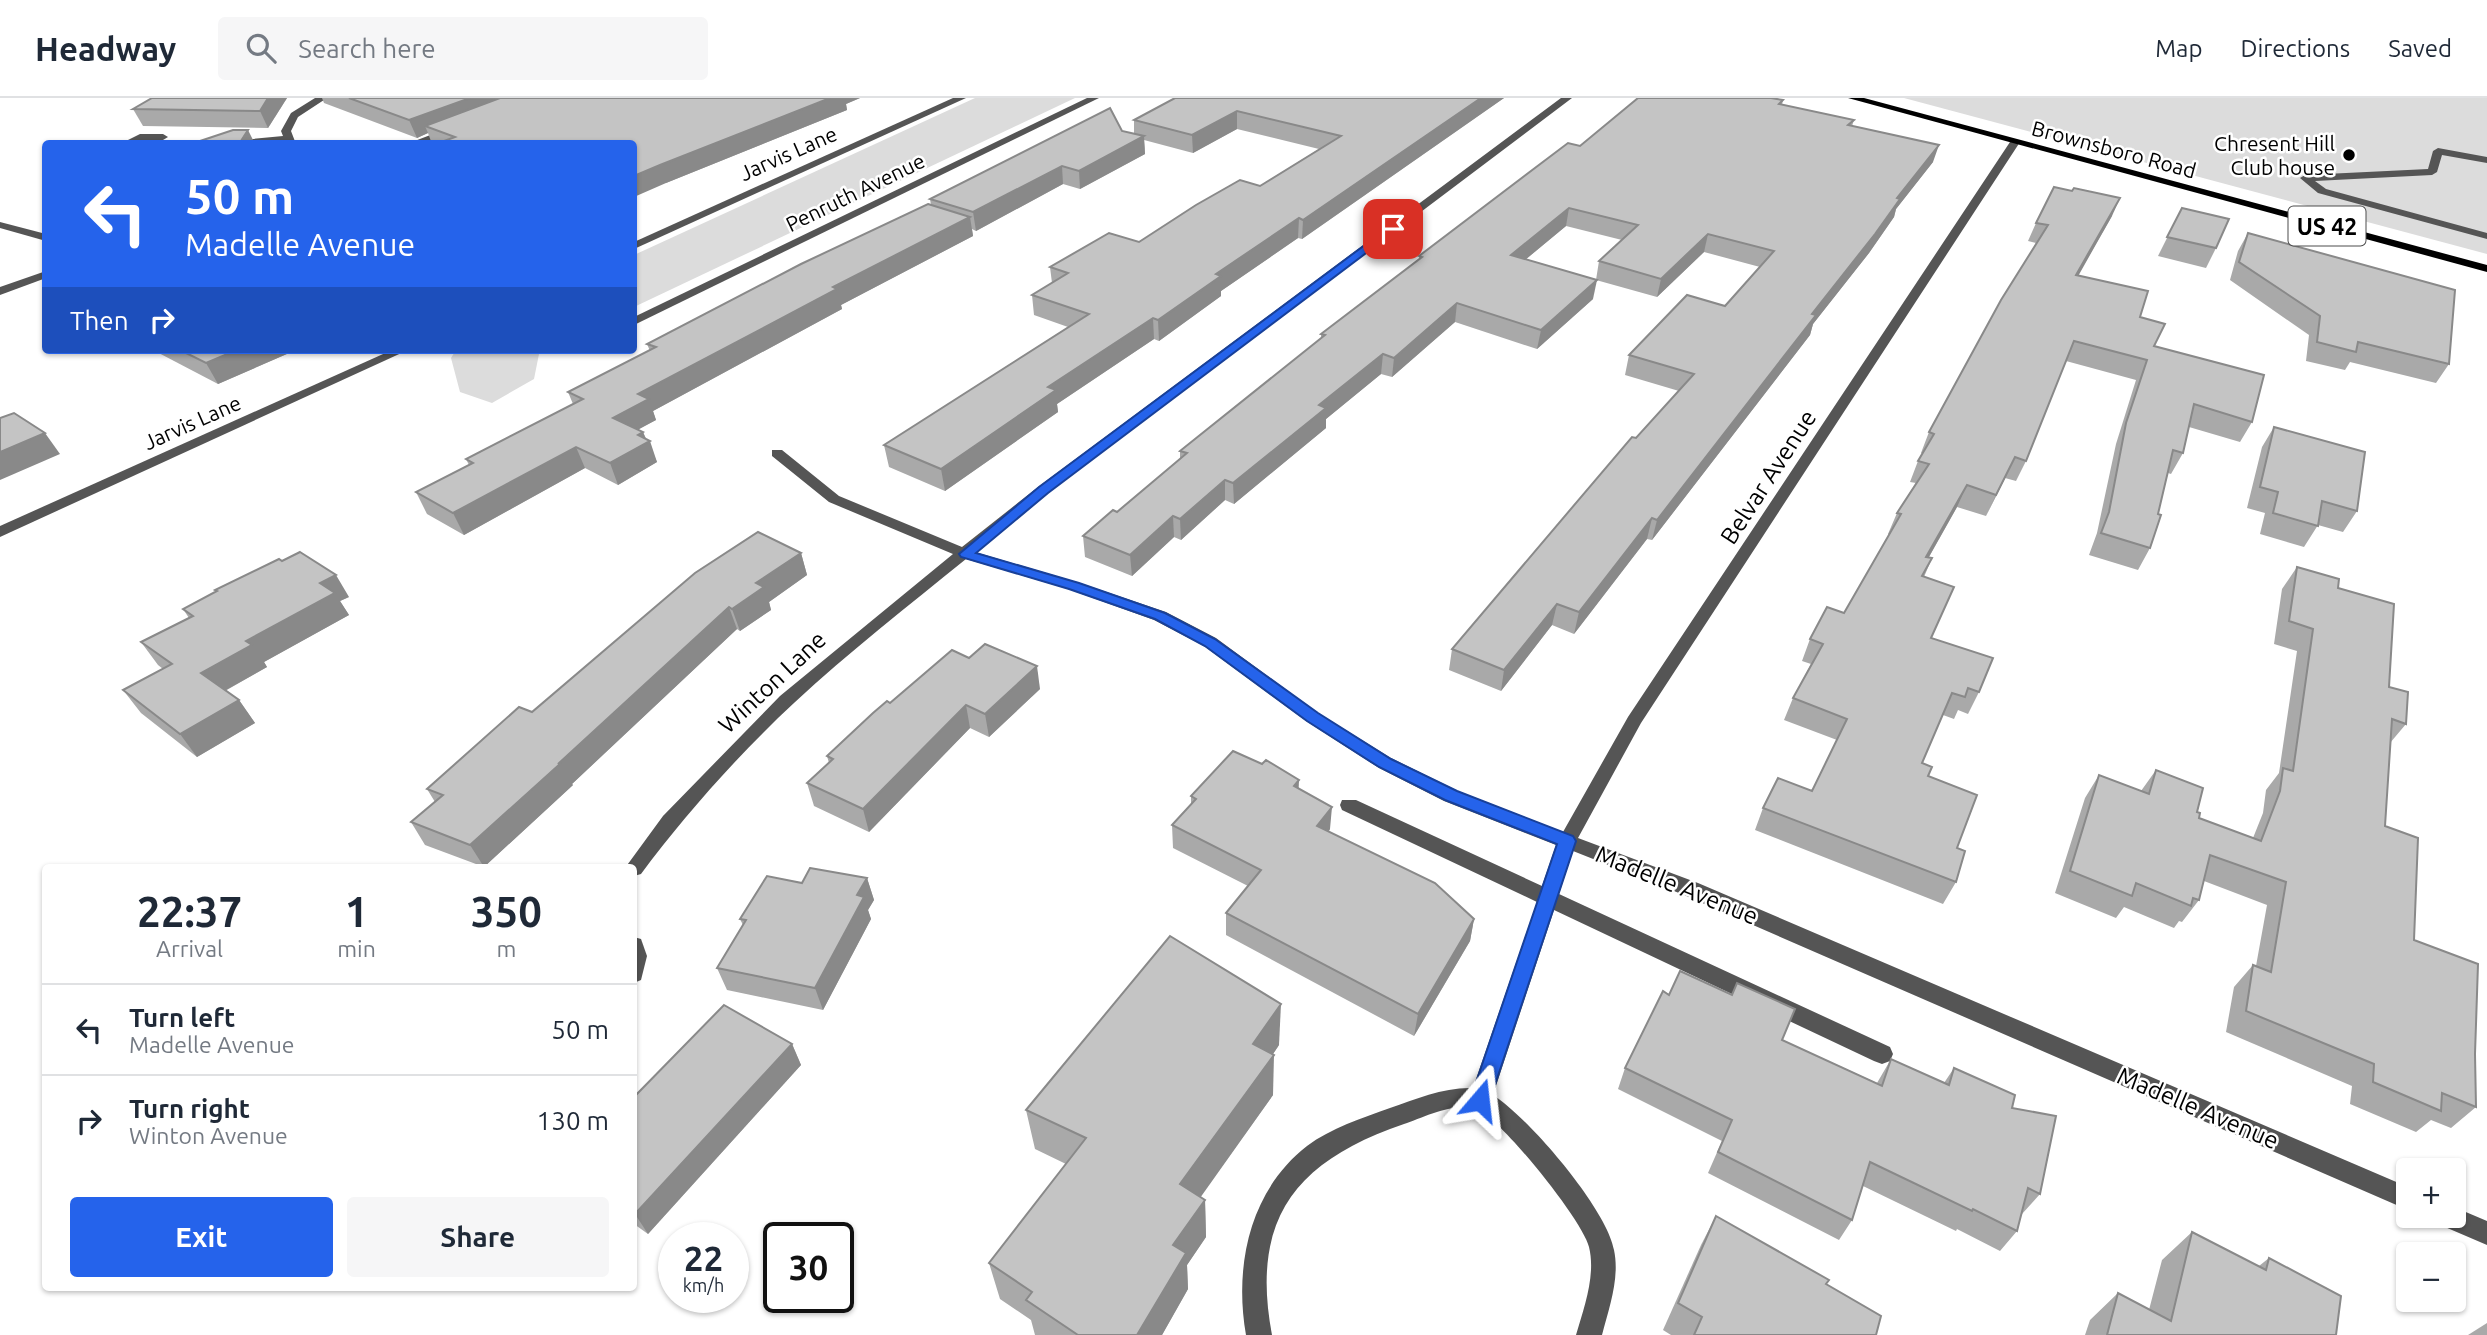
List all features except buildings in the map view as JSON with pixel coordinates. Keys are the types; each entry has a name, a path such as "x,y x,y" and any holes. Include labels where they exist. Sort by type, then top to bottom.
{"main road":[{"name":"Brownsboro Road","path":"1853,98 2487,269"}],"street":[{"path":"290,140 286,131 290,119 302,108 322,98"},
{"name":"Jarvis Lane","path":"637,245 961,98"},
{"name":"Penruth Avenue","path":"637,320 1094,98"},
{"name":"Winton Lane","path":"637,865 670,821 786,700 853,642 1055,482 1567,98"},
{"path":"423,140 463,125"},
{"path":"135,140 163,137"},
{"name":"Belvar Avenue","path":"1480,1100 1567,841 1634,721 2015,142"},
{"path":"2487,160 2438,151 2432,172 2305,178 2322,191 2487,236"},
{"path":"0,225 42,237"},
{"path":"0,291 42,275"},
{"name":"Jarvis Lane","path":"0,532 393,354"},
{"name":"Madelle Avenue","path":"777,453 834,499 966,554 1074,586 1160,616 1210,642 1312,717 1385,763 1451,796 1691,889 2396,1194"},
{"path":"1349,805 1882,1054"},
{"path":"1259,1335 1254,1313 1254,1256 1267,1217 1287,1183 1315,1155 1381,1122 1431,1105 1480,1100 1499,1111 1590,1220 1602,1248 1600,1295 1589,1335"},
{"path":"2466,1224 2487,1233"}],"shaded area":[{"path":"975,98 1075,98 637,306 637,254"},
{"path":"1904,98 2487,98 2487,254"},
{"path":"454,354 539,354 534,379 492,403 460,392 451,358"}],"place":[{"name":"Chresent Hill Club house","path":"2349,155"}],"route":[{"path":"1393,229 1044,490 966,554 1074,586 1160,616 1210,642 1312,717 1385,763 1451,796 1567,841 1480,1100"}]}
